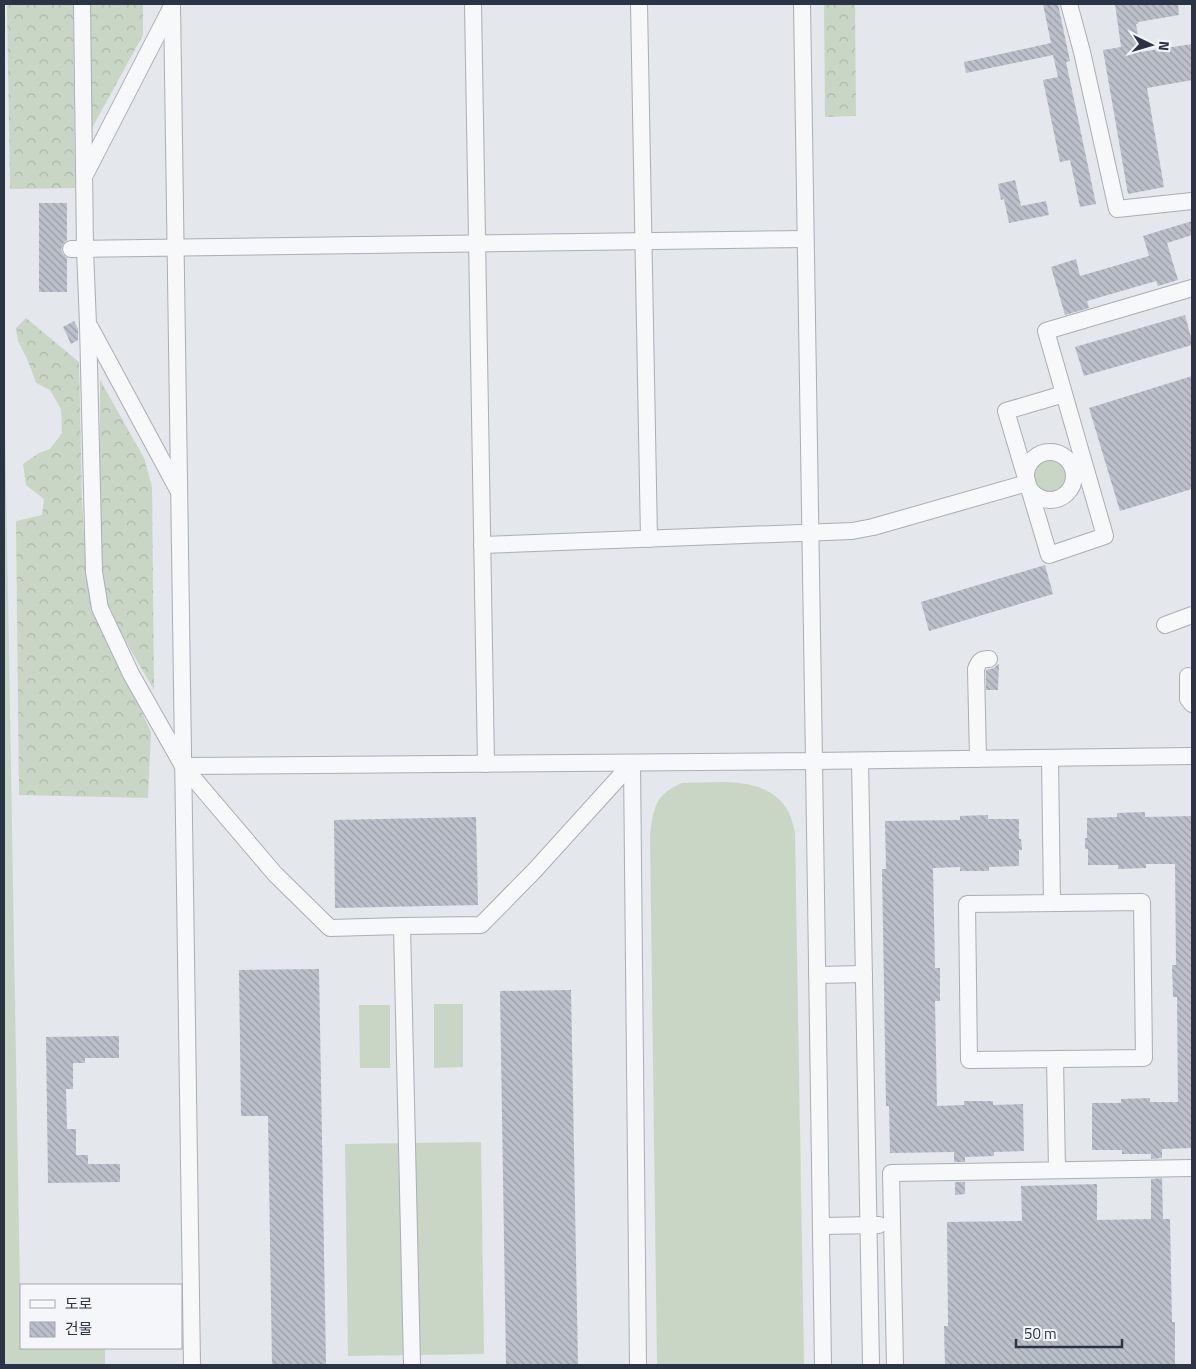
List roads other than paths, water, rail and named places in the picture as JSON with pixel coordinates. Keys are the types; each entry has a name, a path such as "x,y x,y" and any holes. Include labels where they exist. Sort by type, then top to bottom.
{"street":[{"path":"82,4 85,175 78,249 88,325 94,572 100,608 131,674 183,766 276,874 330,928 480,925 535,870 632,763"},
{"path":"473,4 486,764"},
{"path":"639,4 649,539"},
{"path":"802,4 824,1365"},
{"path":"1070,4 1117,209 1192,201"},
{"path":"85,175 172,5"},
{"path":"172,5 192,1365"},
{"path":"78,249 805,239"},
{"path":"1064,394 1006,411 1048,555 1105,536 1078,466 1064,394 1046,331 1192,288"},
{"path":"88,325 179,492"},
{"path":"1047,452 1057,453 1078,466 1070,489 1062,497 1052,500 1041,499 1032,492 1026,483 1026,473 1030,463 1037,456 1047,452"},
{"path":"482,545 838,533 872,527 1026,483"},
{"path":"1166,625 1192,614"},
{"path":"978,759 976,669 978,662 990,658"},
{"path":"1188,676 1188,699 1192,704"},
{"path":"183,766 860,761 1192,756"},
{"path":"1050,758 1052,903"},
{"path":"860,761 871,1365"},
{"path":"632,763 638,1365"},
{"path":"1142,902 1144,1058 1055,1059 968,1060 967,904 1142,902"},
{"path":"402,926 412,1365"},
{"path":"817,975 864,974"},
{"path":"1055,1059 1058,1170"},
{"path":"895,1365 891,1173 1192,1168"},
{"path":"821,1226 892,1225"}]}
